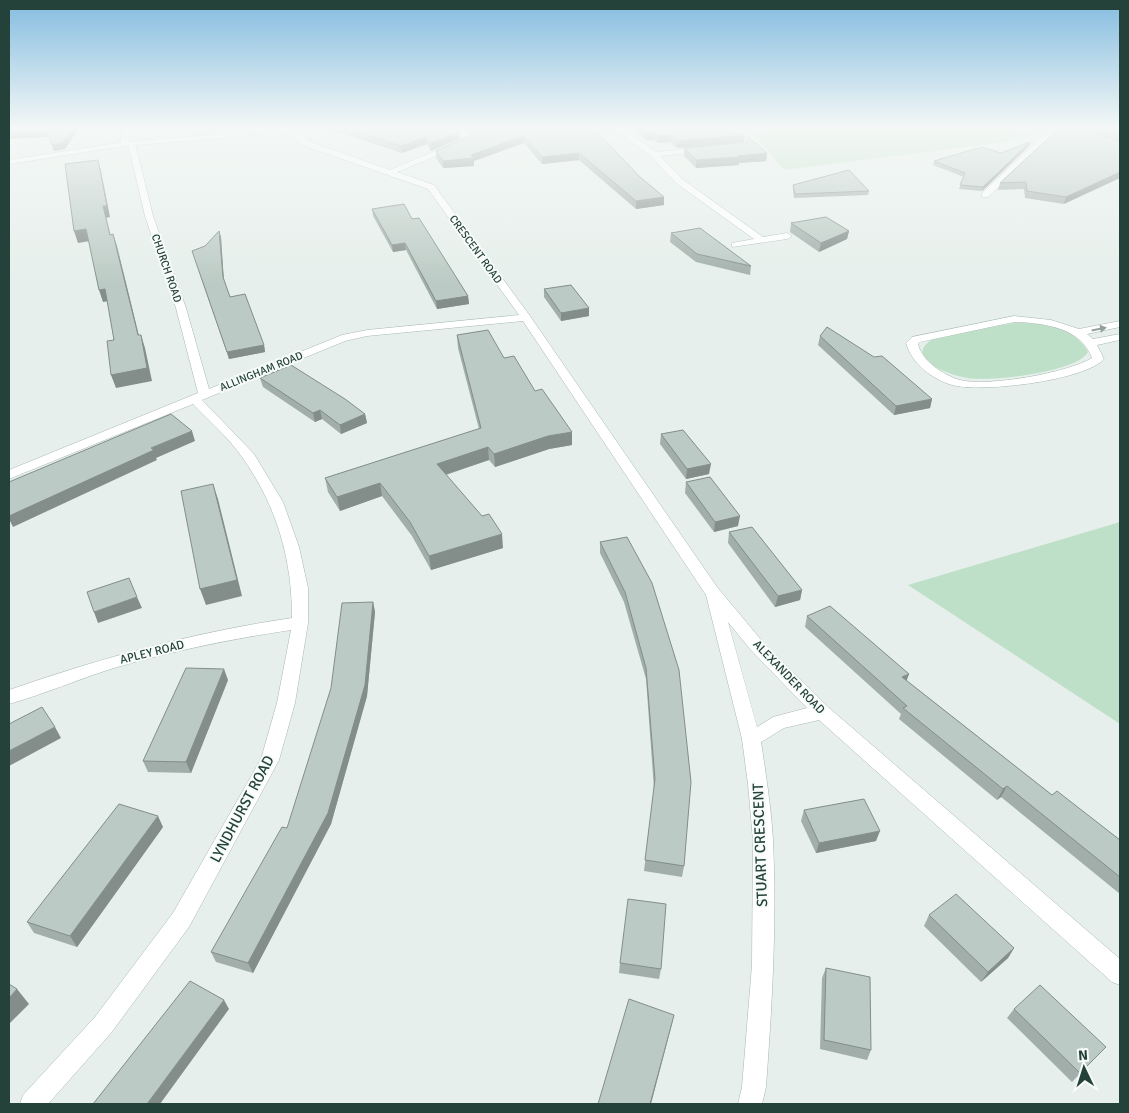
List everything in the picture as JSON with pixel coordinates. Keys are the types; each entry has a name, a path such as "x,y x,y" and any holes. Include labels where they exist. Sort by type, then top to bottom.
{"street":[{"name":"CHURCH ROAD","path":"138,180 181,308 199,396"},
{"name":"CRESCENT ROAD","path":"410,180 432,187 526,318"},
{"path":"678,180 761,240"},
{"path":"985,195 1001,180"},
{"path":"735,245 787,236"},
{"name":"ALLINGHAM ROAD","path":"9,474 321,346 350,336 366,332 526,318"},
{"name":"ALEXANDER ROAD","path":"526,318 711,591 756,645 822,712 1120,974"},
{"path":"1014,320 1041,320 1057,324 1077,333 1091,343 1098,359 1092,364 1040,377 978,385 960,384 943,377 916,356 912,350 912,343 916,339 1014,320"},
{"path":"1077,333 1120,324"},
{"path":"1091,343 1120,337"},
{"name":"LYNDHURST ROAD","path":"32,1104 103,1025 181,920 270,760 286,703 300,623 300,588 292,547 276,502 247,454 199,396"},
{"name":"STUART CRESCENT","path":"711,591 752,738 758,784 762,840 763,965 754,1087 750,1104"},
{"name":"APLEY ROAD","path":"9,697 110,662 246,630 300,623"},
{"path":"752,738 779,722 822,712"}],"green space":[{"path":"1014,323 1045,325 1065,331 1082,343 1088,352 1081,359 1051,370 1013,377 979,379 949,373 931,364 925,358 923,351 926,344 936,337"},
{"path":"1120,522 1120,724 908,585"}],"building":[{"path":"67,180 102,180 107,206 103,206 110,235 113,234 138,335 141,335 147,368 111,375 107,341 114,340 105,289 99,290 86,229 74,231"},
{"path":"611,180 644,180 664,197 636,201"},
{"path":"812,180 858,180 869,191 795,194 793,185"},
{"path":"962,180 990,180 983,187 960,185"},
{"path":"1003,180 1103,180 1066,197 1027,191 1026,182 1000,183"},
{"path":"404,204 412,219 419,218 468,296 436,301 405,243 392,245 372,209"},
{"path":"826,217 849,231 821,243 791,223"},
{"path":"700,228 751,266 697,254 671,233"},
{"path":"219,231 223,277 230,297 245,294 264,345 227,352 192,251 205,246"},
{"path":"571,285 589,308 561,313 544,289"},
{"path":"827,327 874,357 882,356 932,399 896,406 820,336"},
{"path":"488,330 504,358 514,356 535,391 542,389 572,432 548,436 494,454 488,447 437,464 482,516 489,514 502,534 429,556 410,522 380,483 337,497 325,478 481,428 457,335"},
{"path":"291,365 365,414 340,425 320,410 313,413 260,378"},
{"path":"171,414 192,431 151,448 154,450 9,516 9,482"},
{"path":"683,430 711,464 687,469 661,434"},
{"path":"710,477 740,516 715,522 686,482"},
{"path":"213,484 237,580 200,589 181,491"},
{"path":"752,527 802,590 778,596 729,532"},
{"path":"627,537 652,583 679,670 691,782 684,866 645,860 655,779 646,668 625,592 600,542"},
{"path":"129,578 137,597 94,612 87,592"},
{"path":"373,602 365,685 328,813 248,963 211,952 282,827 287,828 331,688 342,603"},
{"path":"830,606 909,674 902,677 1052,795 1057,791 1120,840 1120,877 1007,786 1003,789 903,708 907,706 807,616"},
{"path":"186,668 224,669 186,762 143,761"},
{"path":"42,707 55,727 9,751 9,724"},
{"path":"864,799 880,831 819,843 804,810"},
{"path":"119,804 158,816 70,936 27,922"},
{"path":"956,894 1014,948 988,972 929,915"},
{"path":"628,899 666,904 661,969 620,963"},
{"path":"826,968 870,977 871,1050 824,1040"},
{"path":"190,981 224,1000 147,1104 93,1104"},
{"path":"9,984 17,989 9,998"},
{"path":"1040,985 1106,1047 1080,1073 1014,1009"},
{"path":"629,999 674,1015 650,1104 598,1104"}]}
